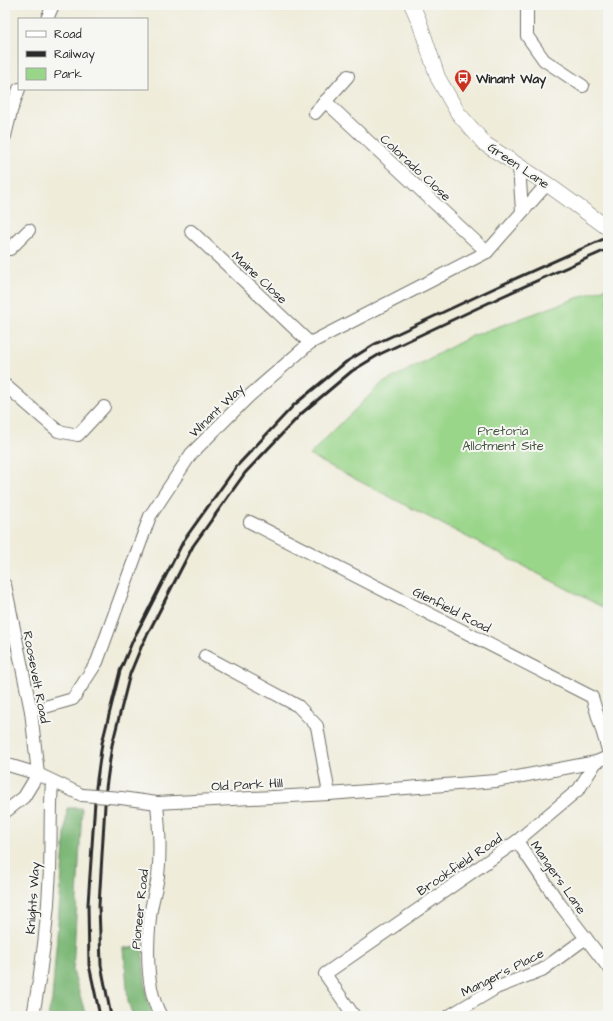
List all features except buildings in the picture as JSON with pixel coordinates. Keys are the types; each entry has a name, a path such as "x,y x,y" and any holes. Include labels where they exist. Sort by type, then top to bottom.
{"street":[{"path":"48,18 53,5"},
{"name":"Green Lane","path":"412,5 419,21 438,78 458,113 486,144 547,184 608,228"},
{"name":"Green Lane","path":"419,21 421,5"},
{"path":"528,5 527,36 544,60 583,86"},
{"path":"315,113 348,76"},
{"path":"5,136 11,111 19,90"},
{"name":"Colorado Close","path":"325,101 487,252"},
{"path":"519,166 522,212"},
{"name":"Winant Way","path":"31,711 73,699 97,662 150,516 191,454 248,397 310,343 487,252 547,184"},
{"path":"5,249 10,249 28,230"},
{"name":"Maine Close","path":"191,231 310,343"},
{"path":"5,385 58,431 78,435 104,408"},
{"name":"Glenfield Road","path":"250,522 550,674 592,697 608,750"},
{"name":"Roosevelt Road","path":"5,586 7,606 31,711 38,774"},
{"path":"205,656 298,706 309,715 318,726 329,794"},
{"name":"Old Park Hill","path":"5,764 38,774 82,795 121,798 156,803 329,794 496,781 596,762 608,757"},
{"name":"Brookfield Road","path":"354,1016 325,974 517,841 579,789 596,762"},
{"path":"5,812 24,797 38,774"},
{"name":"Knights Way","path":"33,1016 39,980 50,871 52,782"},
{"name":"Pioneer Road","path":"156,803 160,837 158,876 150,917 148,963 155,1007 161,1016"},
{"name":"Mangers Lane","path":"517,841 559,903 608,967"},
{"name":"Manger's Place","path":"449,1016 496,988 542,970 586,938"}],"green space":[{"name":"Pretoria Allotment Site","path":"608,287 608,610 309,455 381,384 472,336"},
{"path":"67,808 82,808 73,971 86,1016 48,1016 52,1000"},
{"path":"142,947 147,1001 155,1016 133,1016 128,1002 124,948"}],"railway":[{"path":"100,1016 89,965 88,904 96,787 102,743 120,671 133,640 184,540 237,466 294,405 346,362 375,344 608,237"},
{"path":"111,1016 101,965 99,905 106,788 112,745 130,674 142,645 193,546 245,473 302,413 352,371 380,354 503,296 608,249"}],"place":[{"name":"Winant Way","path":"463,93"}]}
